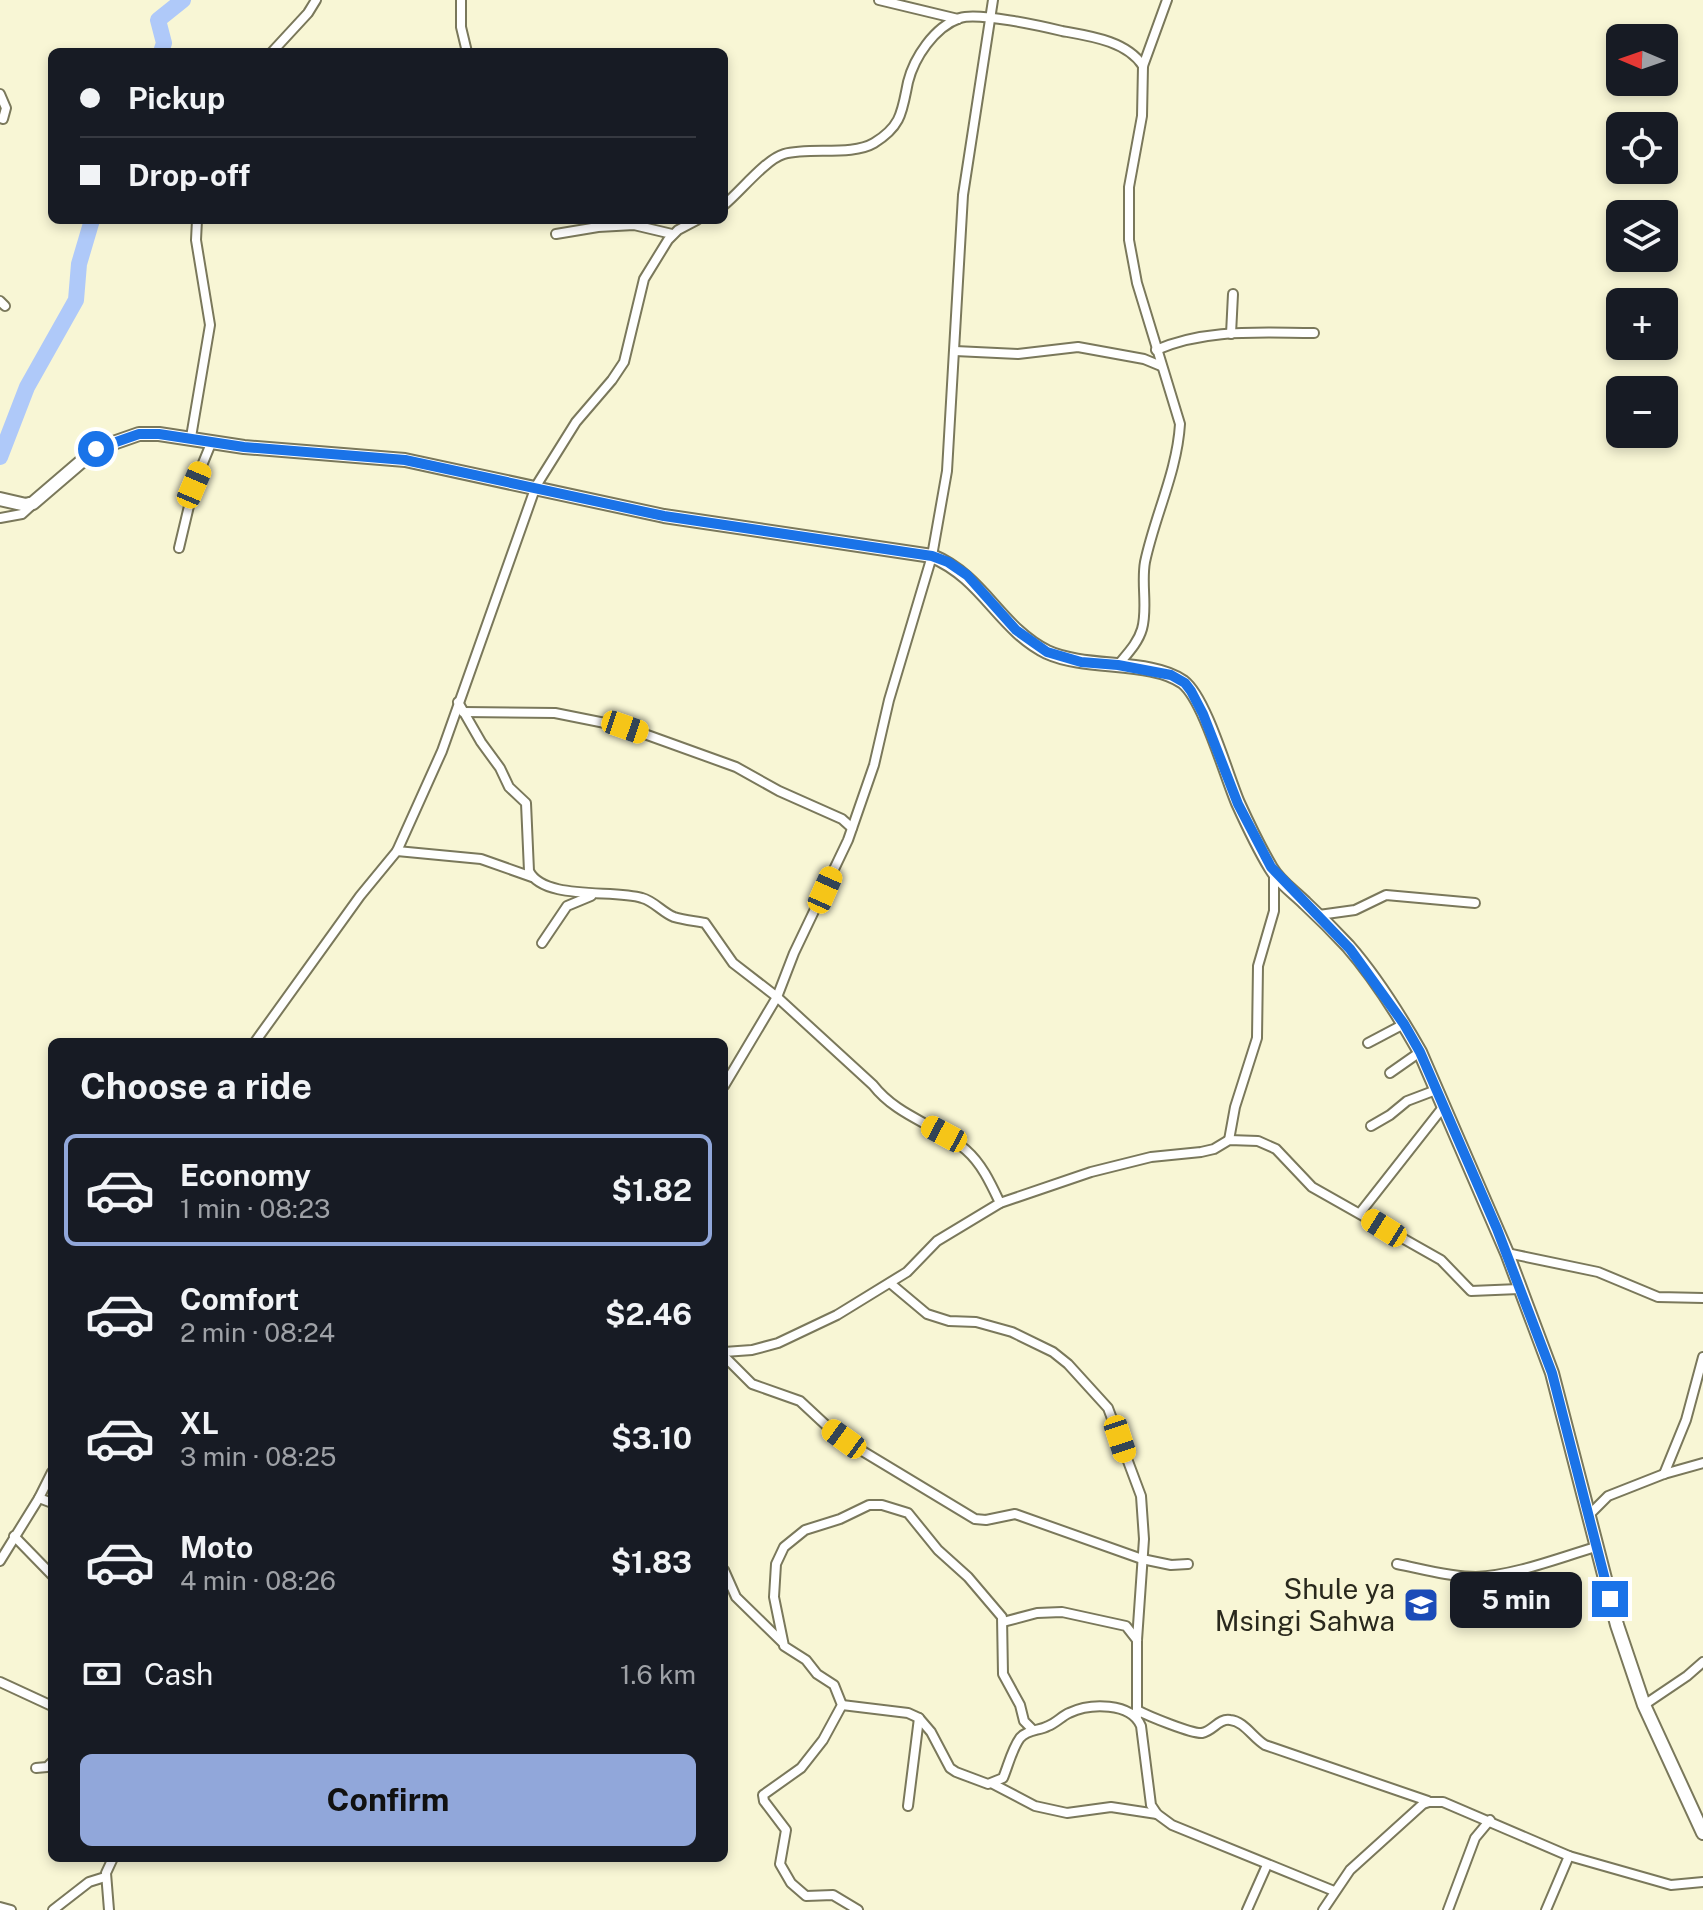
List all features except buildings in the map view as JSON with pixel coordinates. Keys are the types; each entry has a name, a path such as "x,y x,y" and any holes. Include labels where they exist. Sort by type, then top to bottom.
{"main road":[{"path":"0,499 26,505 33,503 96,449 139,434 191,437 244,447 405,460 664,516 932,556 967,575 1016,630 1047,652 1081,662 1171,675 1185,683 1203,714 1238,804 1274,873 1319,915 1370,974 1420,1052 1507,1253 1552,1373 1617,1625 1644,1705 1703,1833"}],"street":[{"path":"276,48 316,0"},
{"path":"461,0 461,27 466,48"},
{"path":"879,0 958,19 991,19 1078,34 1124,47 1136,55 1143,66"},
{"path":"728,1079 777,997 852,828 874,765 889,700 932,556 947,471 963,195 993,0"},
{"path":"1118,665 1138,639 1143,626 1146,560 1180,433 1180,424 1137,283 1129,240 1129,187 1142,116 1143,66 1167,0"},
{"path":"728,201 777,156 799,151 855,148 874,143 898,124 915,59 940,32 958,19"},
{"path":"0,94 6,108 3,119"},
{"path":"191,437 210,325 196,240 197,224"},
{"path":"258,1038 367,886 397,851 437,763 536,486 576,422 624,362 644,279 672,234 690,224"},
{"path":"556,234 634,225 672,234"},
{"path":"1231,334 1233,294"},
{"path":"1156,350 1180,340 1231,334 1314,333"},
{"path":"955,351 1018,354 1078,347 1144,359 1161,366"},
{"path":"179,548 194,485 212,441"},
{"path":"0,518 22,514 33,503"},
{"path":"458,701 509,787 526,803 529,871 532,878"},
{"path":"463,712 555,713 625,727 736,767 779,791 842,819 852,828"},
{"path":"397,851 481,859 530,874 532,878 555,888 644,898 673,917 705,923 733,963 777,997 897,1110 944,1134 966,1150 977,1161 1000,1203"},
{"path":"1229,1140 1235,1107 1257,1038 1258,966 1274,911 1274,873"},
{"path":"542,943 567,906 596,895"},
{"path":"1319,915 1355,910 1386,895 1475,903"},
{"path":"1368,1043 1404,1024"},
{"path":"1390,1073 1420,1052"},
{"path":"1371,1126 1404,1102 1436,1090"},
{"path":"1360,1213 1444,1106"},
{"path":"728,1353 778,1343 837,1315 913,1266 937,1241 1000,1203 1101,1169 1151,1157 1201,1152 1229,1140 1258,1141 1276,1149 1312,1187 1441,1260 1471,1291 1519,1289"},
{"path":"1507,1253 1598,1272 1650,1296 1703,1298"},
{"path":"890,1283 927,1314 1012,1332 1053,1352 1101,1398 1114,1421 1141,1496 1137,1713 1144,1743 1148,1794 1157,1814"},
{"path":"1664,1474 1686,1420 1703,1357"},
{"path":"728,1358 752,1384 800,1401 829,1428 859,1449 975,1519 1015,1514 1142,1559 1171,1565 1188,1564"},
{"path":"1588,1517 1608,1496 1664,1474 1703,1463"},
{"path":"0,1561 48,1480"},
{"path":"39,1498 48,1501"},
{"path":"782,1642 783,1630 776,1614 773,1584 776,1564 784,1547 805,1530 840,1519 869,1505 894,1507 908,1513 938,1550 968,1577 1003,1622 1003,1674 1020,1705 1024,1721 1033,1730"},
{"path":"14,1536 48,1571"},
{"path":"1397,1564 1476,1577 1520,1569 1596,1547"},
{"path":"728,1579 736,1597 786,1649 806,1660 817,1674 834,1685 842,1705"},
{"path":"1003,1622 1037,1613 1062,1612 1126,1626 1137,1640"},
{"path":"1644,1705 1703,1662"},
{"path":"0,1682 48,1704"},
{"path":"842,1705 897,1711 919,1718 931,1732 950,1768 980,1783 993,1784 1035,1806 1067,1813 1111,1807 1157,1814 1172,1825 1334,1891"},
{"path":"842,1705 823,1740 801,1768 763,1795 764,1801 786,1830 780,1864 791,1883 806,1896 833,1895 858,1910"},
{"path":"993,1784 1003,1778 1019,1740 1076,1710 1105,1707 1128,1710 1195,1732 1208,1731 1224,1720 1230,1720 1247,1728 1265,1745 1429,1802 1443,1802 1569,1856 1671,1885 1703,1882"},
{"path":"908,1806 919,1718"},
{"path":"36,1768 48,1766"},
{"path":"1323,1910 1350,1870 1429,1802"},
{"path":"1448,1910 1475,1838 1490,1820"},
{"path":"1546,1910 1569,1856"},
{"path":"109,1910 105,1877 111,1862"},
{"path":"1247,1910 1267,1865"},
{"path":"53,1910 89,1882 105,1877"},
{"path":"0,1907 11,1910"}],"waterway":[{"path":"162,48 164,43 158,20 183,0"},
{"path":"0,457 27,387 76,300 79,264 91,224"}],"place":[{"name":"Shule ya Msingi Sahwa","path":"1421,1605"}],"route":[{"path":"96,449 139,434 159,434 244,447 405,460 664,516 932,556 967,575 1016,630 1047,652 1069,660 1171,675 1185,683 1203,714 1238,804 1274,873 1350,949 1404,1024 1420,1052 1507,1253 1552,1373 1610,1599"}]}
